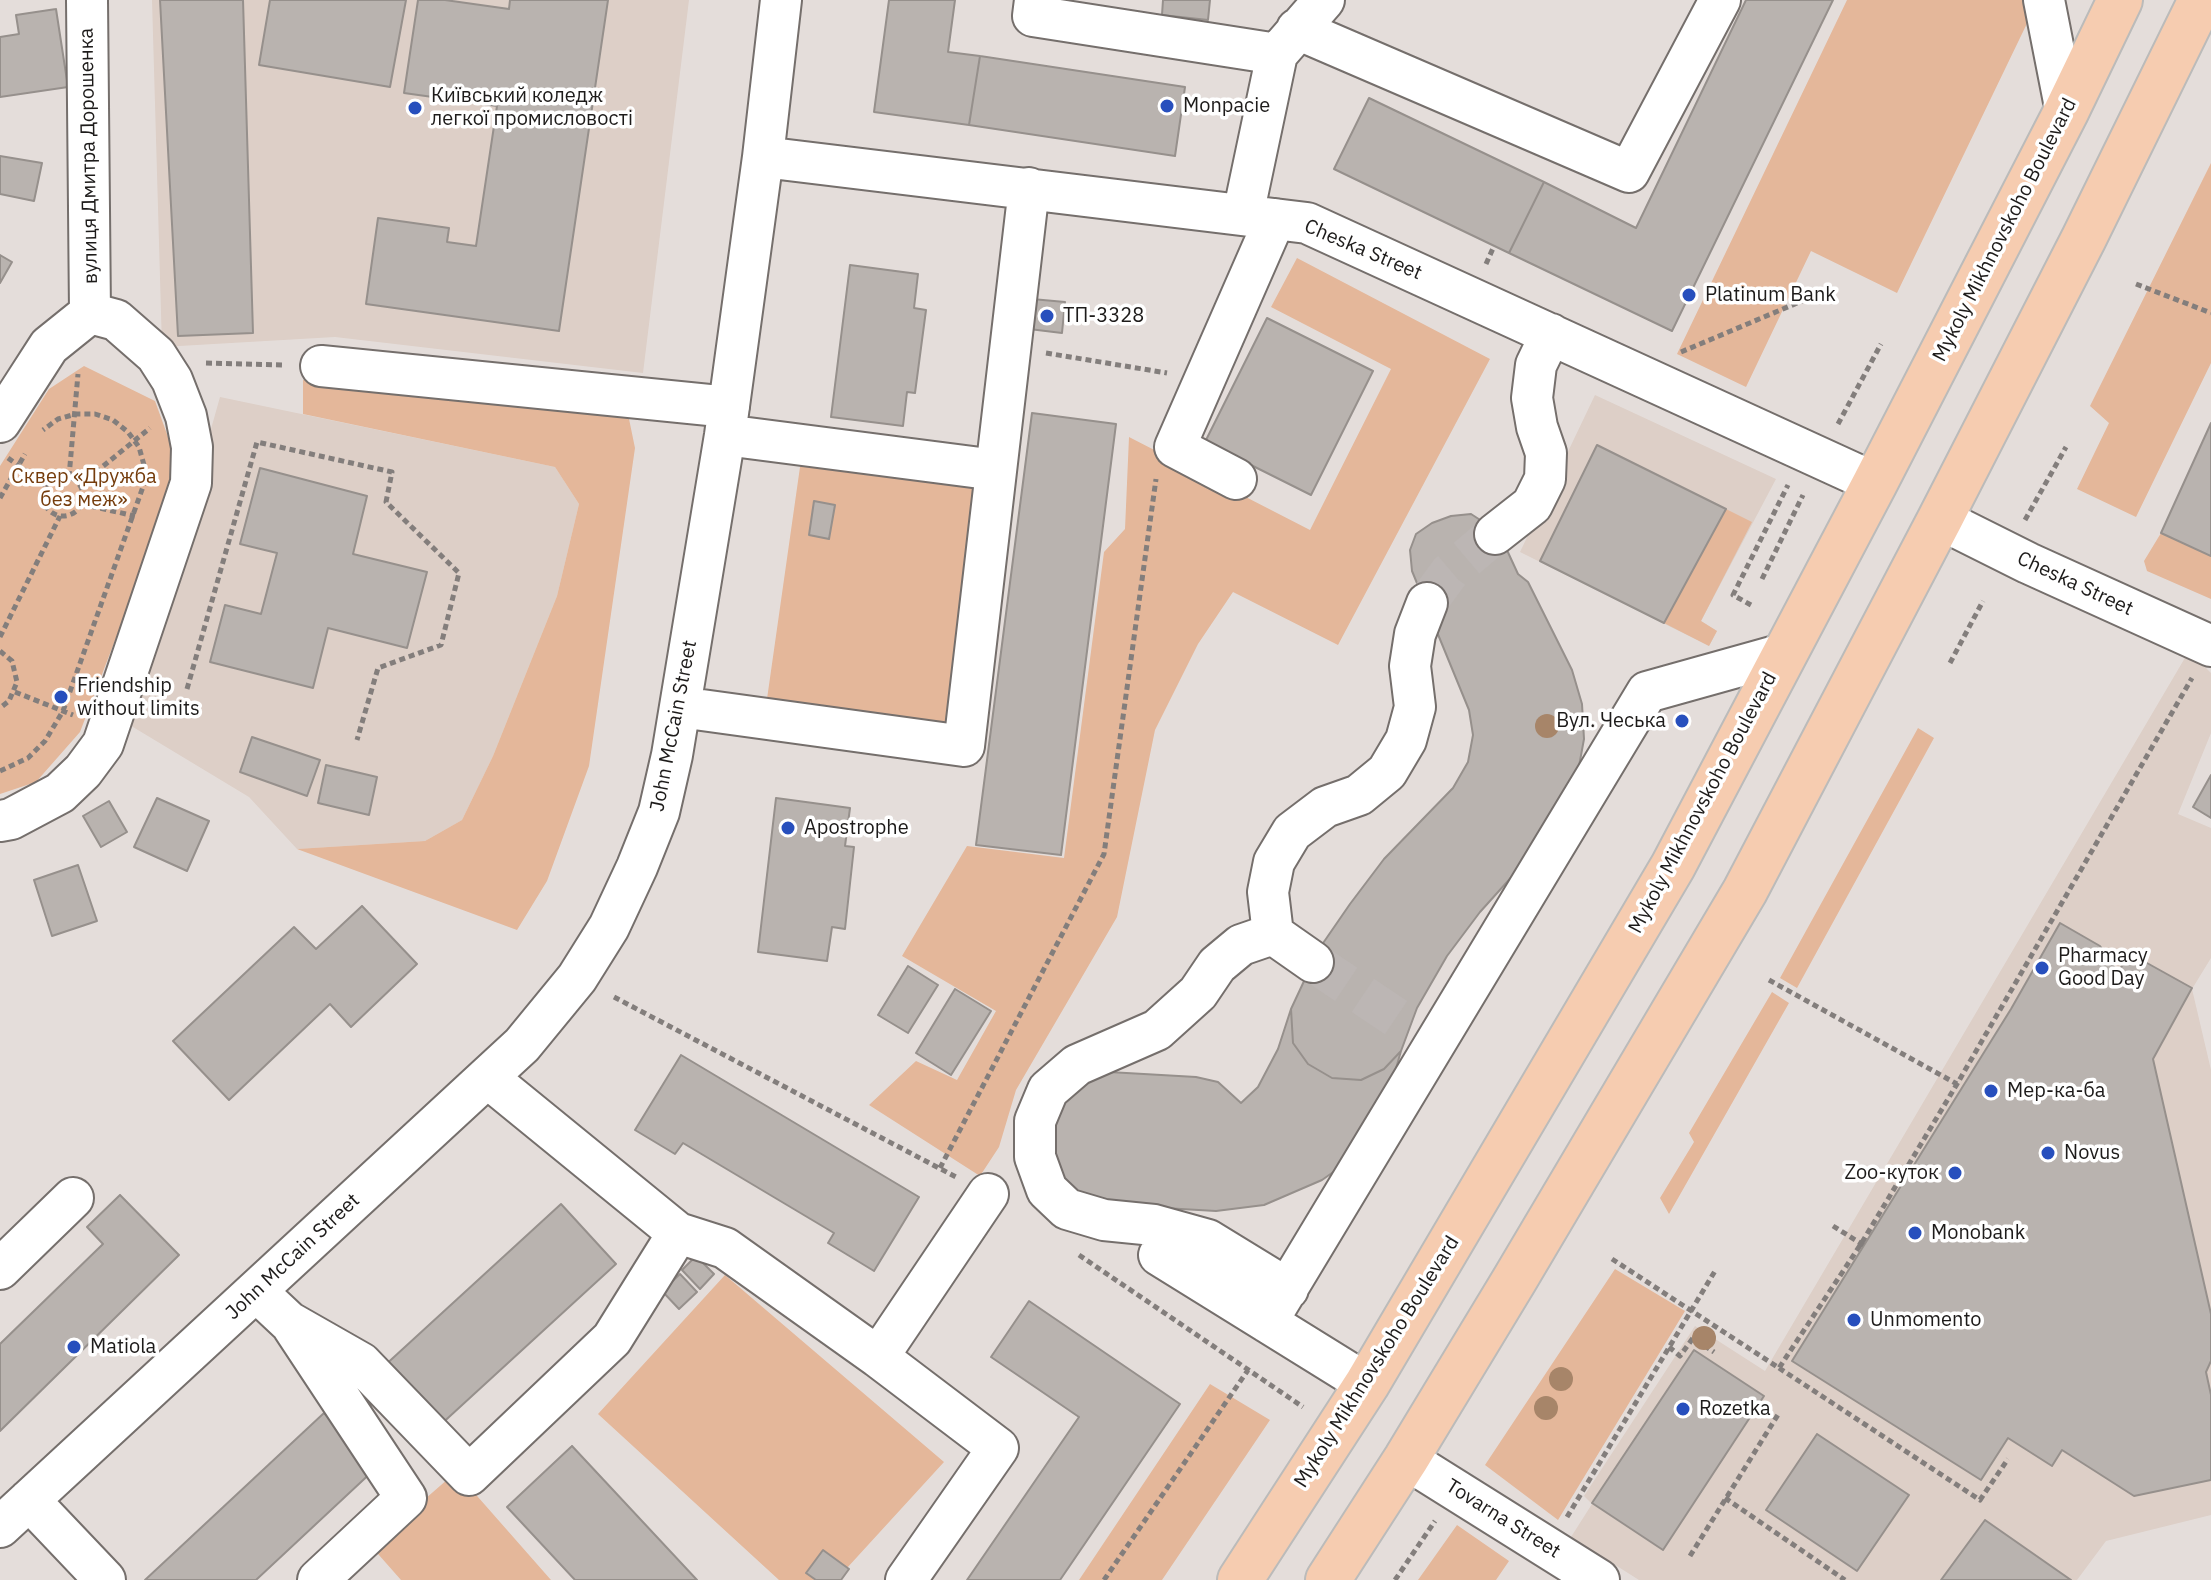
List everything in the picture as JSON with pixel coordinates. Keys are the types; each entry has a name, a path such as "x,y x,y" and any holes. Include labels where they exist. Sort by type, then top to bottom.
{"highway":[{"name":"Mykoly Mikhnovskoho Boulevard","path":"1240,1580 1367,1384 1673,866 1875,483 2066,112 2120,0"},
{"path":"1328,1580 1406,1459 1745,891 2084,238 2201,0"}],"street":[{"name":"вулиця Дмитра Дорошенка","path":"0,821 11,819 60,793 83,771 103,744 191,483 192,447 186,416 172,380 156,355 116,320 86,316 87,0"},
{"name":"John McCain Street","path":"0,1527 530,1037 577,978 609,927 659,812 680,707 727,421 781,0"},
{"path":"1035,0 1033,16 1287,42 1629,172 1720,0"},
{"path":"1236,479 1175,447 1206,379 1259,217 1287,42 1324,0"},
{"path":"2044,0 2066,112"},
{"name":"Cheska Street","path":"763,157 1307,223 1634,373 1818,443 1875,483"},
{"path":"680,707 964,746 1029,188"},
{"path":"16,433 49,346 86,316"},
{"path":"1495,534 1532,505 1545,479 1546,453 1532,398 1536,365 1551,334"},
{"path":"305,365 727,421 996,470"},
{"name":"Cheska Street","path":"1940,519 2028,563 2211,646"},
{"path":"1313,962 1273,934 1268,892 1274,862 1292,832 1325,807 1359,795 1387,772 1406,740 1415,707 1410,666 1415,634 1427,603"},
{"path":"1278,1305 1423,1036 1647,692 1783,654"},
{"path":"1273,934 1241,945 1217,965 1198,993 1157,1030 1077,1065 1048,1090 1035,1121 1035,1157 1047,1190 1067,1209 1104,1220 1154,1225 1208,1240 1367,1384"},
{"path":"488,1078 678,1233 725,1248 878,1357 998,1448 906,1580"},
{"path":"878,1357 988,1194"},
{"path":"0,1269 73,1198"},
{"path":"289,1322 361,1363 469,1475 612,1339 678,1233"},
{"path":"1159,1255 1278,1305"},
{"path":"256,1291 289,1322 406,1498 318,1580"},
{"name":"Tovarna Street","path":"1406,1459 1599,1580"},
{"path":"29,1500 105,1580"}],"path":[{"path":"2136,284 2211,313"},
{"path":"1634,373 1816,295"},
{"path":"69,477 86,316"},
{"path":"1751,605 1733,595 1818,443 1881,344"},
{"path":"1010,347 1206,379"},
{"path":"204,363 305,365"},
{"path":"80,485 180,403"},
{"path":"0,771 28,758 45,741 63,711 144,484 144,465 135,441 113,420 95,414 76,414 58,419 37,437"},
{"path":"0,498 18,465 16,433"},
{"path":"187,689 257,442 392,472 386,502 459,573 441,645 378,668 357,740"},
{"path":"2019,531 2066,447"},
{"path":"0,452 46,486"},
{"path":"56,477 69,477 80,485 81,504 73,514 53,514 43,498 46,486 56,477"},
{"path":"940,1168 1104,854 1155,480"},
{"path":"1762,579 1803,495"},
{"path":"81,504 177,523"},
{"path":"0,637 60,516"},
{"path":"1950,663 1983,601"},
{"path":"1779,1368 1863,1245 2211,646"},
{"path":"0,651 12,661 16,671 15,692 0,708"},
{"path":"15,692 108,730"},
{"path":"1769,980 1957,1084"},
{"path":"614,997 988,1194"},
{"path":"1833,1226 1863,1245"},
{"path":"1066,1247 1303,1407"},
{"path":"1612,1259 1980,1500 2008,1459"},
{"path":"1566,1518 1715,1271"},
{"path":"1669,1347 1680,1356 1693,1338 1714,1352"},
{"path":"1104,1580 1248,1369"},
{"path":"1690,1556 1779,1413"},
{"path":"1725,1498 1845,1580"}],"shaded area":[{"name":"Київський коледж легкої промисловості","path":"152,0 689,0 643,373 335,337 162,347"},
{"path":"1595,395 1776,479 1701,621 1717,631 1709,646 1520,552"},
{"path":"220,397 555,467 579,504 557,596 493,756 462,820 425,841 297,849 249,797 128,724"},
{"path":"2189,651 2211,673 2211,733 2178,814 2211,828 2211,958 2192,989 2211,1070 2211,1515 2106,1541 2077,1580 1639,1580 1571,1537 1592,1504 1584,1496 1695,1326 1765,1371"}],"green space":[{"path":"1847,0 2028,0 2033,11 1897,293 1811,251 1746,387 1677,354"},
{"path":"2211,163 2211,363 2136,517 2077,489 2109,423 2090,406"},
{"path":"1297,258 1490,359 1338,645 1233,592 1198,644 1155,730 1117,917 1016,1090 999,1147 980,1176 869,1105 916,1061 957,1080 996,1011 902,956 967,846 1064,858 1104,552 1125,529 1129,437 1310,530 1391,369 1271,307"},
{"name":"Сквер «Дружба без меж»","path":"84,366 155,401 180,470 80,732 36,782 0,794 0,466 49,389"},
{"path":"303,380 628,414 635,448 589,766 547,881 517,930 297,849 425,841 462,820 493,756 557,596 579,504 555,467 303,414"},
{"path":"801,460 975,484 954,725 766,706"},
{"path":"1726,509 1752,522 1701,621 1717,631 1709,646 1664,623"},
{"path":"2161,533 2211,556 2211,599 2147,571 2144,561"},
{"path":"1918,728 1934,738 1797,988 1780,978"},
{"path":"1772,992 1789,1003 1669,1214 1660,1198 1694,1142 1689,1133"},
{"path":"1615,1269 1685,1311 1558,1520 1485,1465"},
{"path":"725,1275 944,1462 836,1580 779,1580 598,1414"},
{"path":"1210,1384 1270,1420 1162,1580 1079,1580"},
{"path":"456,1472 551,1580 401,1580 371,1546"},
{"path":"1457,1525 1509,1561 1496,1580 1418,1580"}],"building":[{"path":"160,0 243,0 253,333 178,336"},
{"path":"270,0 406,0 390,87 259,65"},
{"path":"418,0 445,0 509,9 510,0 608,0 559,331 366,304 378,218 449,228 447,242 476,246 497,106 404,93"},
{"path":"889,0 955,0 948,52 980,56 969,125 874,112"},
{"path":"1163,0 1210,0 1208,20 1162,15"},
{"path":"1746,0 1833,0 1672,331 1509,253 1544,182 1636,228"},
{"path":"56,9 68,87 0,97 0,37 19,34 16,15"},
{"path":"980,56 1185,87 1175,156 969,125"},
{"path":"1369,98 1544,182 1509,253 1334,169"},
{"path":"0,156 42,163 34,201 0,194"},
{"path":"0,255 12,262 0,283"},
{"path":"850,265 918,274 914,308 926,310 915,393 907,392 903,426 831,417"},
{"name":"ТП-3328","path":"1032,299 1065,302 1062,333 1029,329"},
{"path":"1267,318 1373,371 1311,495 1205,442"},
{"path":"1032,413 1116,424 1061,855 976,845"},
{"path":"2211,423 2211,556 2161,533"},
{"path":"1597,445 1726,509 1664,623 1540,561"},
{"path":"260,468 367,496 353,554 427,572 407,648 328,628 313,688 210,662 225,605 261,614 277,553 240,544"},
{"path":"814,501 835,505 829,539 809,535"},
{"path":"1471,514 1488,525 1506,548 1518,574 1528,582 1572,670 1582,704 1584,739 1575,788 1553,831 1480,912 1447,956 1417,1008 1401,1051 1384,1069 1361,1080 1332,1078 1308,1064 1293,1043 1291,1009 1319,949 1350,904 1384,859 1453,788 1468,762 1473,735 1469,710 1412,571 1410,550 1416,534 1432,523 1451,516"},
{"path":"252,737 320,760 307,796 240,772"},
{"path":"326,765 377,777 369,815 318,803"},
{"path":"2211,775 2211,818 2193,807"},
{"path":"157,798 209,821 187,871 134,847"},
{"path":"776,798 850,808 845,846 854,847 845,929 832,927 827,961 758,952"},
{"path":"109,801 127,832 101,847 83,816"},
{"path":"78,865 97,921 52,936 34,880"},
{"path":"362,906 417,964 351,1027 330,1004 229,1100 173,1041 294,927 316,949"},
{"name":"Novus","path":"2060,923 2100,946 2118,973 2129,953 2192,988 2153,1059 2211,1314 2211,1361 2206,1372 2211,1395 2211,1480 2134,1496 2062,1450 2052,1466 2008,1438 1981,1480 1792,1361 2011,1009"},
{"path":"908,966 938,985 908,1033 878,1015"},
{"path":"955,989 991,1011 951,1075 916,1053"},
{"path":"1291,1009 1293,1043 1308,1064 1332,1078 1361,1080 1384,1069 1401,1051 1388,1096 1349,1161 1322,1180 1264,1205 1216,1211 1094,1204 1071,1189 1056,1167 1053,1115 1084,1080 1109,1072 1196,1077 1218,1082 1241,1103 1258,1087 1278,1049"},
{"path":"681,1055 919,1197 874,1271 828,1243 834,1233 683,1143 675,1154 635,1130"},
{"path":"120,1195 179,1255 0,1431 0,1344 103,1244 87,1227"},
{"path":"561,1204 616,1264 437,1428 382,1368"},
{"path":"696,1256 714,1274 700,1289 682,1270"},
{"path":"680,1274 697,1292 679,1309 662,1291"},
{"path":"1029,1301 1180,1404 1060,1580 967,1580 1079,1417 991,1357"},
{"path":"1694,1350 1764,1396 1663,1550 1592,1503"},
{"path":"324,1413 376,1468 256,1580 145,1580"},
{"path":"1817,1434 1909,1495 1857,1571 1766,1510"},
{"path":"572,1446 697,1580 575,1580 507,1507"},
{"path":"1985,1520 2071,1580 1941,1580"},
{"path":"823,1550 849,1569 841,1580 816,1580 806,1573"}],"tunnel":[{"path":"1427,603 1449,573 1495,534"},
{"path":"1313,962 1410,1027"}],"place":[{"name":"Monpacie","path":"1167,106"},
{"name":"Київський коледж легкої промисловості","path":"415,108"},
{"name":"Platinum Bank","path":"1689,295"},
{"name":"ТП-3328","path":"1047,316"},
{"name":"Friendship without limits","path":"61,697"},
{"name":"Вул. Чеська","path":"1682,721"},
{"name":"Apostrophe","path":"788,828"},
{"name":"Pharmacy Good Day","path":"2042,968"},
{"name":"Мер-ка-ба","path":"1991,1091"},
{"name":"Novus","path":"2048,1153"},
{"name":"Zoo-куток","path":"1955,1173"},
{"name":"Monobank","path":"1915,1233"},
{"name":"Unmomento","path":"1854,1320"},
{"name":"Matiola","path":"74,1347"},
{"name":"Rozetka","path":"1683,1409"}]}
